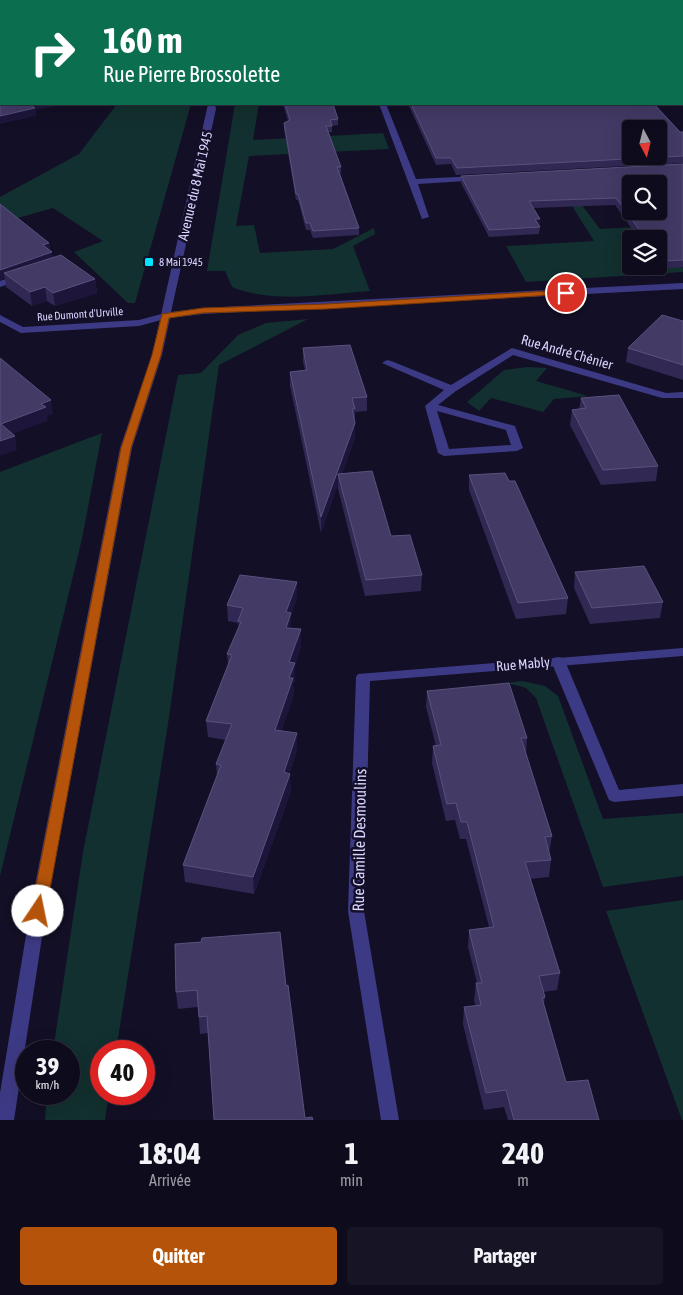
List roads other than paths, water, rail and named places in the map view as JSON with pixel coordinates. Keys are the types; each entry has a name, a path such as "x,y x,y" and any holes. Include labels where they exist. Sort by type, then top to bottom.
{"street":[{"name":"Avenue du 8 Mai 1945","path":"5,1120 38,911 126,448 156,355 212,105"},
{"path":"382,105 425,217"},
{"path":"413,182 492,177"},
{"path":"0,284 34,272"},
{"name":"Rue Dumont d'Urville","path":"0,318 22,330 139,323 165,316 203,311 683,286"},
{"name":"Rue André Chénier","path":"430,406 452,389 512,351 666,396 683,395"},
{"path":"387,363 452,389"},
{"path":"430,406 511,428 517,448 444,453 430,406"},
{"name":"Rue Mably","path":"363,677 683,652"},
{"path":"558,661 614,796 683,790"},
{"name":"Rue Camille Desmoulins","path":"363,677 356,911 390,1120"}],"place":[{"name":"8 Mai 1945","path":"149,262"}]}
